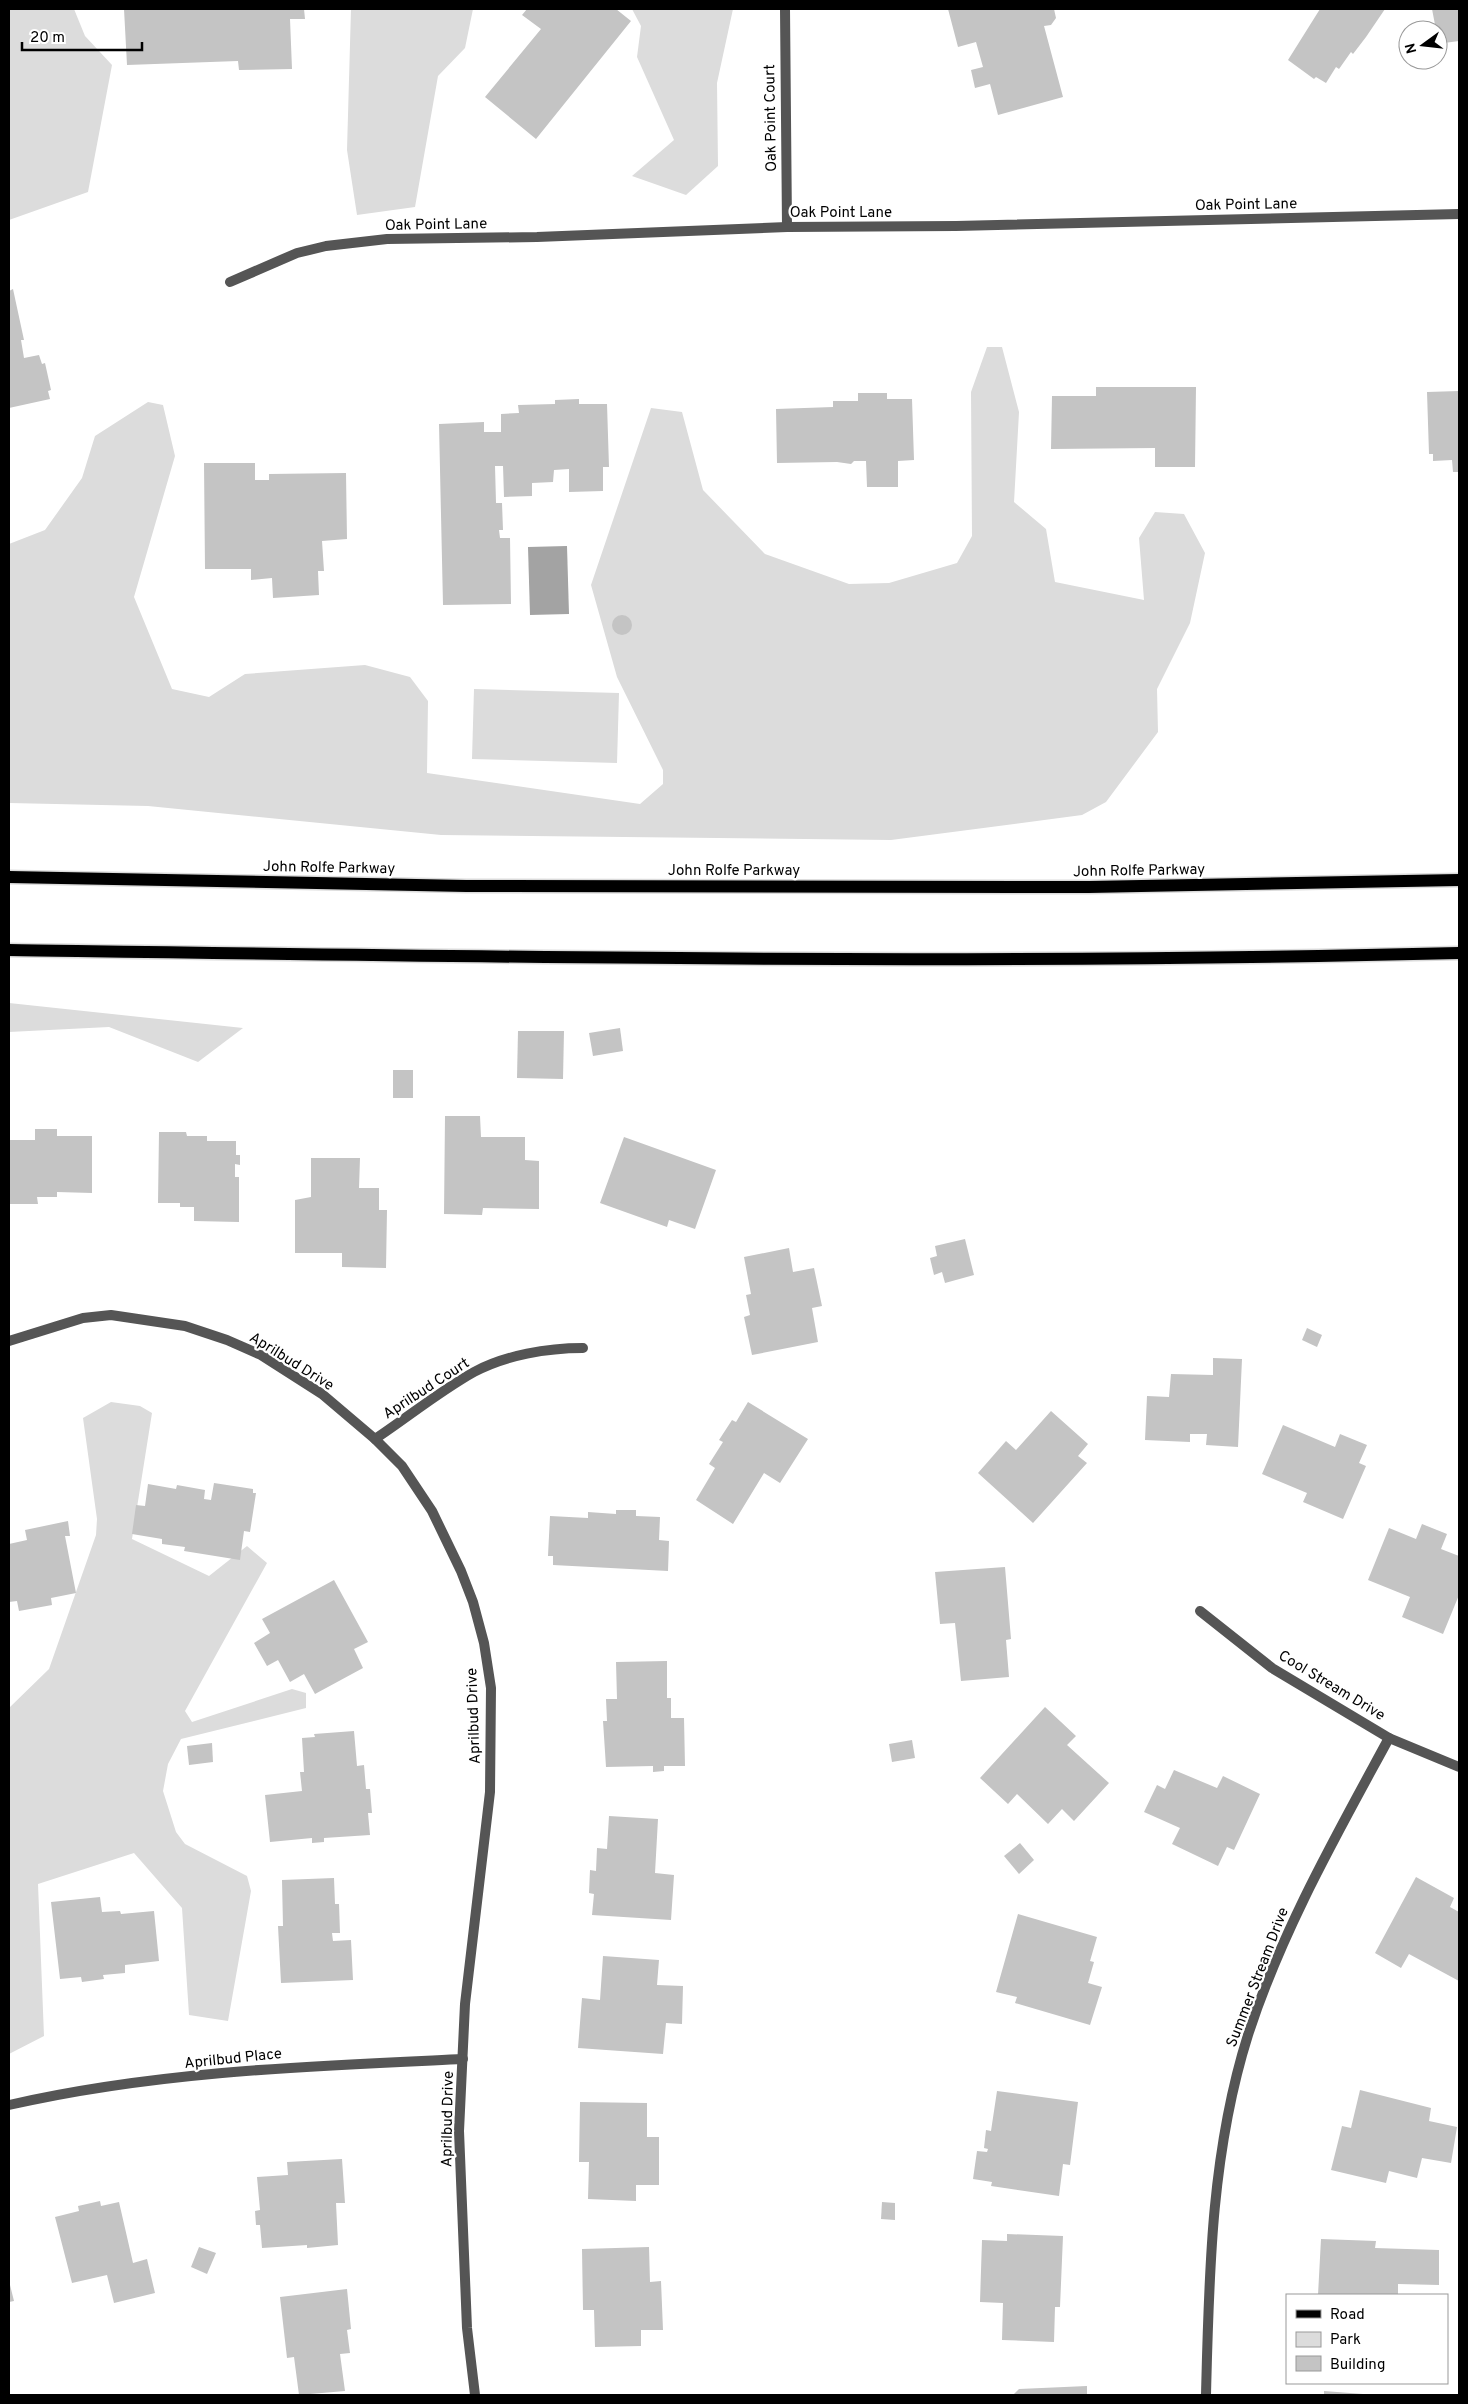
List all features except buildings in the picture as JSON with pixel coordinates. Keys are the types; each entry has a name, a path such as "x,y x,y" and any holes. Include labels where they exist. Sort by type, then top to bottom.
{"main road":[{"name":"John Rolfe Parkway","path":"9,877 466,886 1089,887 1459,880"},
{"path":"9,950 563,958 977,960 1459,953"}],"street":[{"name":"Oak Point Court","path":"785,9 787,227"},
{"name":"Oak Point Lane","path":"230,282 297,254 326,246 386,239 536,237 787,227 956,226 1459,214"},
{"name":"Aprilbud Drive","path":"9,1342 83,1318 111,1315 185,1326 227,1340 261,1355 322,1394 375,1439 402,1466 432,1511 462,1571 484,1643 491,1688 490,1792 465,2004 460,2131 467,2328 475,2395"},
{"name":"Aprilbud Court","path":"375,1439 475,1372 501,1361 553,1348 582,1348"},
{"name":"Cool Stream Drive","path":"1200,1611 1272,1668 1388,1738 1459,1767"},
{"name":"Summer Stream Drive","path":"1206,2395 1208,2278 1218,2172 1231,2102 1248,2036 1281,1948 1308,1890 1388,1738"},
{"name":"Aprilbud Place","path":"9,2105 55,2094 258,2068 463,2059"}],"green space":[{"path":"9,9 74,9 85,36 112,65 88,192 9,220"},
{"path":"351,9 473,9 465,48 438,76 415,207 357,215 347,150"},
{"path":"632,9 733,9 717,83 718,166 686,195 632,176 674,140 637,57 641,26"},
{"path":"987,347 1002,347 1019,412 1014,502 1046,529 1055,582 1144,600 1139,538 1155,512 1184,514 1205,553 1190,623 1157,689 1158,732 1106,802 1082,815 891,840 441,835 148,806 9,803 9,544 45,530 82,478 95,436 148,402 163,405 175,456 134,597 172,689 209,697 245,674 365,665 410,677 428,701 427,773 640,804 663,784 663,770 617,677 591,585 651,408 682,412 703,490 765,554 849,584 889,583 957,563 972,536 971,392"},
{"path":"474,689 619,693 617,763 472,759"},
{"path":"9,1003 243,1028 198,1062 109,1027 9,1032"},
{"path":"111,1402 140,1406 152,1413 132,1539 209,1576 247,1546 267,1563 185,1711 192,1722 292,1689 306,1693 306,1708 181,1739 168,1764 163,1791 176,1832 185,1844 247,1876 251,1891 228,2021 189,2015 182,1908 134,1853 38,1884 44,2036 9,2054 9,1708 49,1669 96,1535 97,1519 83,1418"}],"shaded area":[{"path":"567,546 569,614 530,615 528,547"}]}
